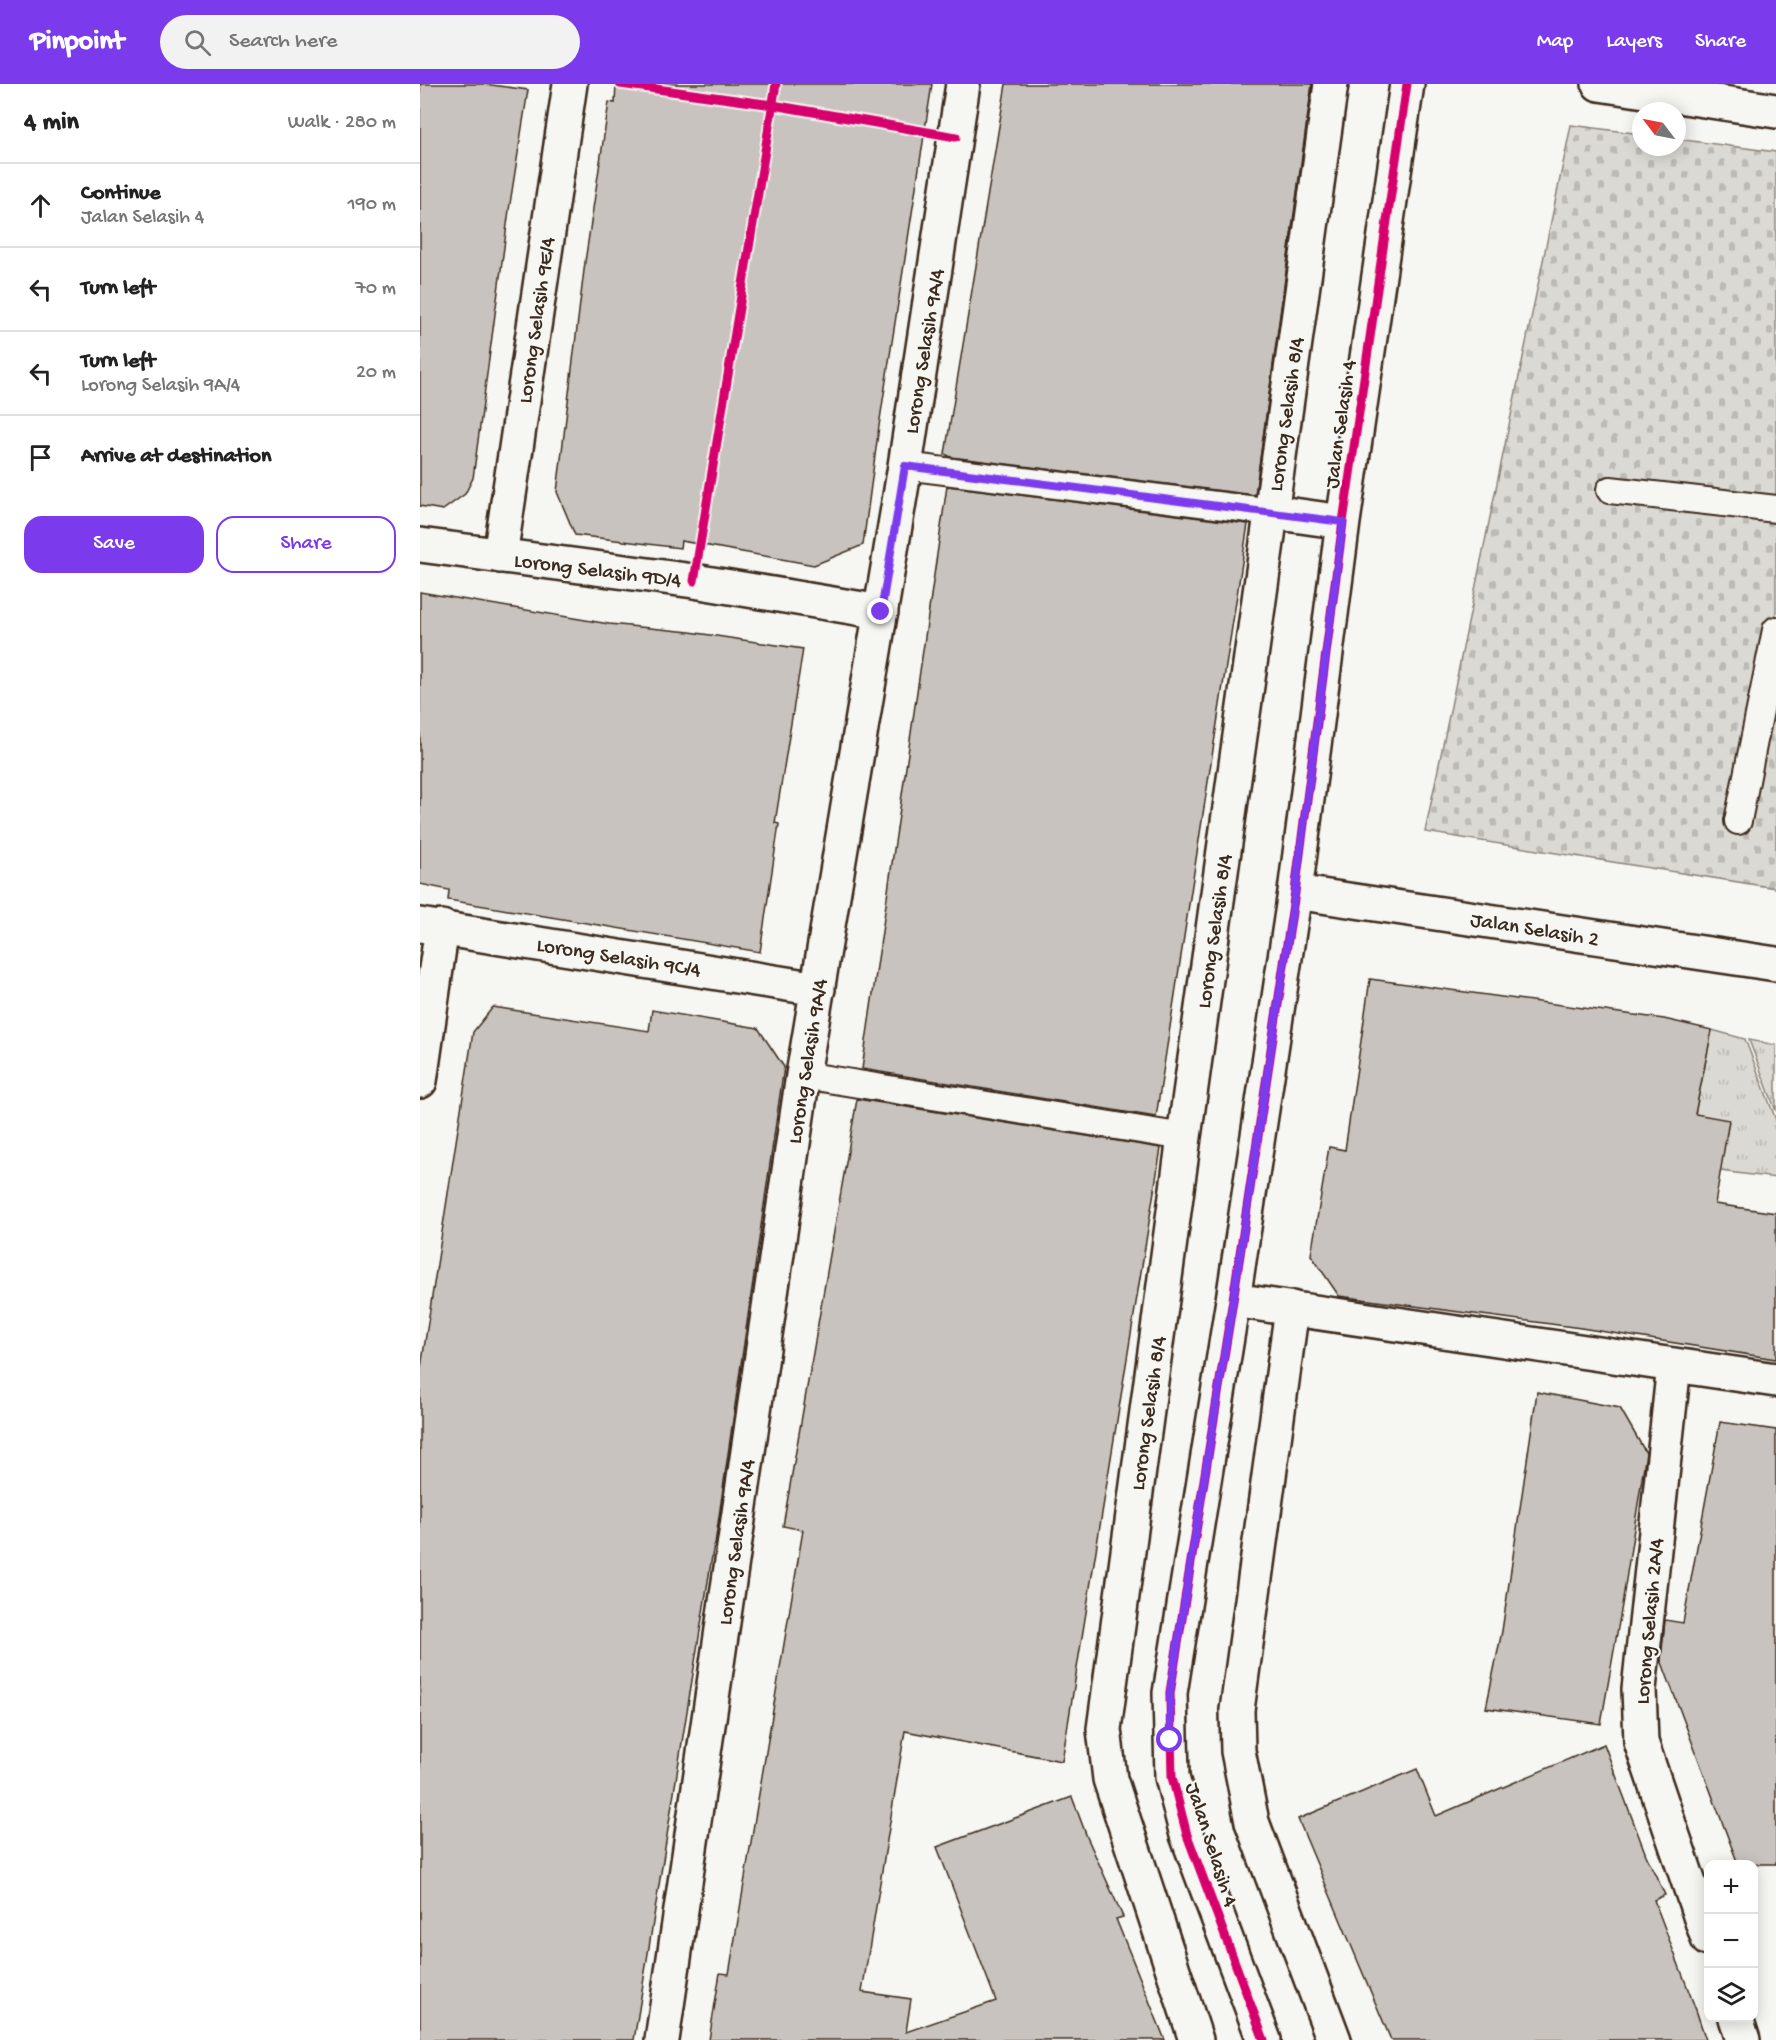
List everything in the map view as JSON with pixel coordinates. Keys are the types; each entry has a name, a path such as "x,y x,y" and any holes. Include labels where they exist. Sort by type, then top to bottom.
{"street":[{"name":"Lorong Selasih 9E/4","path":"500,556 570,84"},
{"name":"Lorong Selasih 9A/4","path":"662,2040 803,1075 905,466 963,84"},
{"name":"Lorong Selasih 8/4","path":"1196,2040 1110,1779 1104,1729 1331,84"},
{"name":"Jalan Selasih 4","path":"1264,2040 1187,1835 1172,1777 1170,1692 1295,892 1343,522 1407,84"},
{"path":"1599,84 1776,111"},
{"path":"1272,513 1343,522"},
{"name":"Lorong Selasih 9D/4","path":"420,545 694,581 881,612"},
{"name":"Jalan Selasih 2","path":"1295,892 1776,964"},
{"path":"420,1080 431,926"},
{"name":"Lorong Selasih 9C/4","path":"431,926 818,989"},
{"path":"1233,1300 1776,1380"},
{"path":"1292,1308 1237,1710 1238,1750 1252,1822 1334,2040"},
{"name":"Lorong Selasih 2A/4","path":"1674,1365 1639,1689 1641,1742 1704,1927"},
{"path":"1737,2022 1743,2040"}],"lane":[{"path":"905,466 1272,513"},
{"path":"1610,490 1776,509"},
{"path":"1738,821 1776,630"},
{"path":"803,1075 1184,1137"}],"green space":[{"path":"1571,125 1632,133 1632,156 1686,156 1686,140 1776,152 1776,888 1425,832"},
{"path":"1712,1030 1745,1039 1776,1120 1776,1178 1720,1171 1729,1121 1695,1114"},
{"path":"1749,1040 1776,1045 1776,1111"}],"building":[{"path":"420,84 484,84 528,90 509,210 473,478 465,494 443,510 420,506"},
{"path":"616,84 932,84 863,545 814,565 681,541 680,548 575,535 557,492 585,262 609,102 615,103"},
{"path":"1006,84 1312,84 1255,495 951,457 945,454"},
{"path":"947,486 1248,524 1156,1117 862,1069"},
{"path":"420,592 609,624 690,632 803,649 775,823 779,824 760,952 448,900 449,890 420,884"},
{"path":"1370,979 1664,1019 1712,1030 1695,1114 1729,1120 1715,1204 1776,1213 1776,1359 1581,1328 1339,1296 1311,1255 1329,1147 1345,1150"},
{"path":"493,1007 649,1031 652,1010 758,1028 784,1067 715,1544 634,2040 420,2040 420,1374 473,1032"},
{"path":"857,1099 1161,1148 1062,1761 905,1731 862,1992 911,1999 906,2032 996,2001 937,1847 1072,1797 1087,1837 1123,1917 1116,1919 1165,2040 709,2040 720,1973 729,1974 803,1530 783,1526"},
{"path":"1537,1392 1620,1408 1646,1453 1601,1724 1486,1708 1502,1631"},
{"path":"1720,1422 1776,1430 1776,1864 1758,1864 1758,1860 1736,1860 1661,1660 1665,1620 1683,1623"},
{"path":"1604,1744 1646,1855 1665,1895 1654,1900 1706,2040 1391,2040 1298,1819 1417,1769 1436,1816"}],"cycle path":[{"path":"620,84 773,105 956,137"},
{"path":"694,581 776,84"},
{"path":"1264,2040 1187,1835 1172,1777 1170,1693 1295,892 1343,522 1407,84"}],"route":[{"path":"881,612 905,466 1343,522 1295,892 1170,1692 1170,1740"}]}
